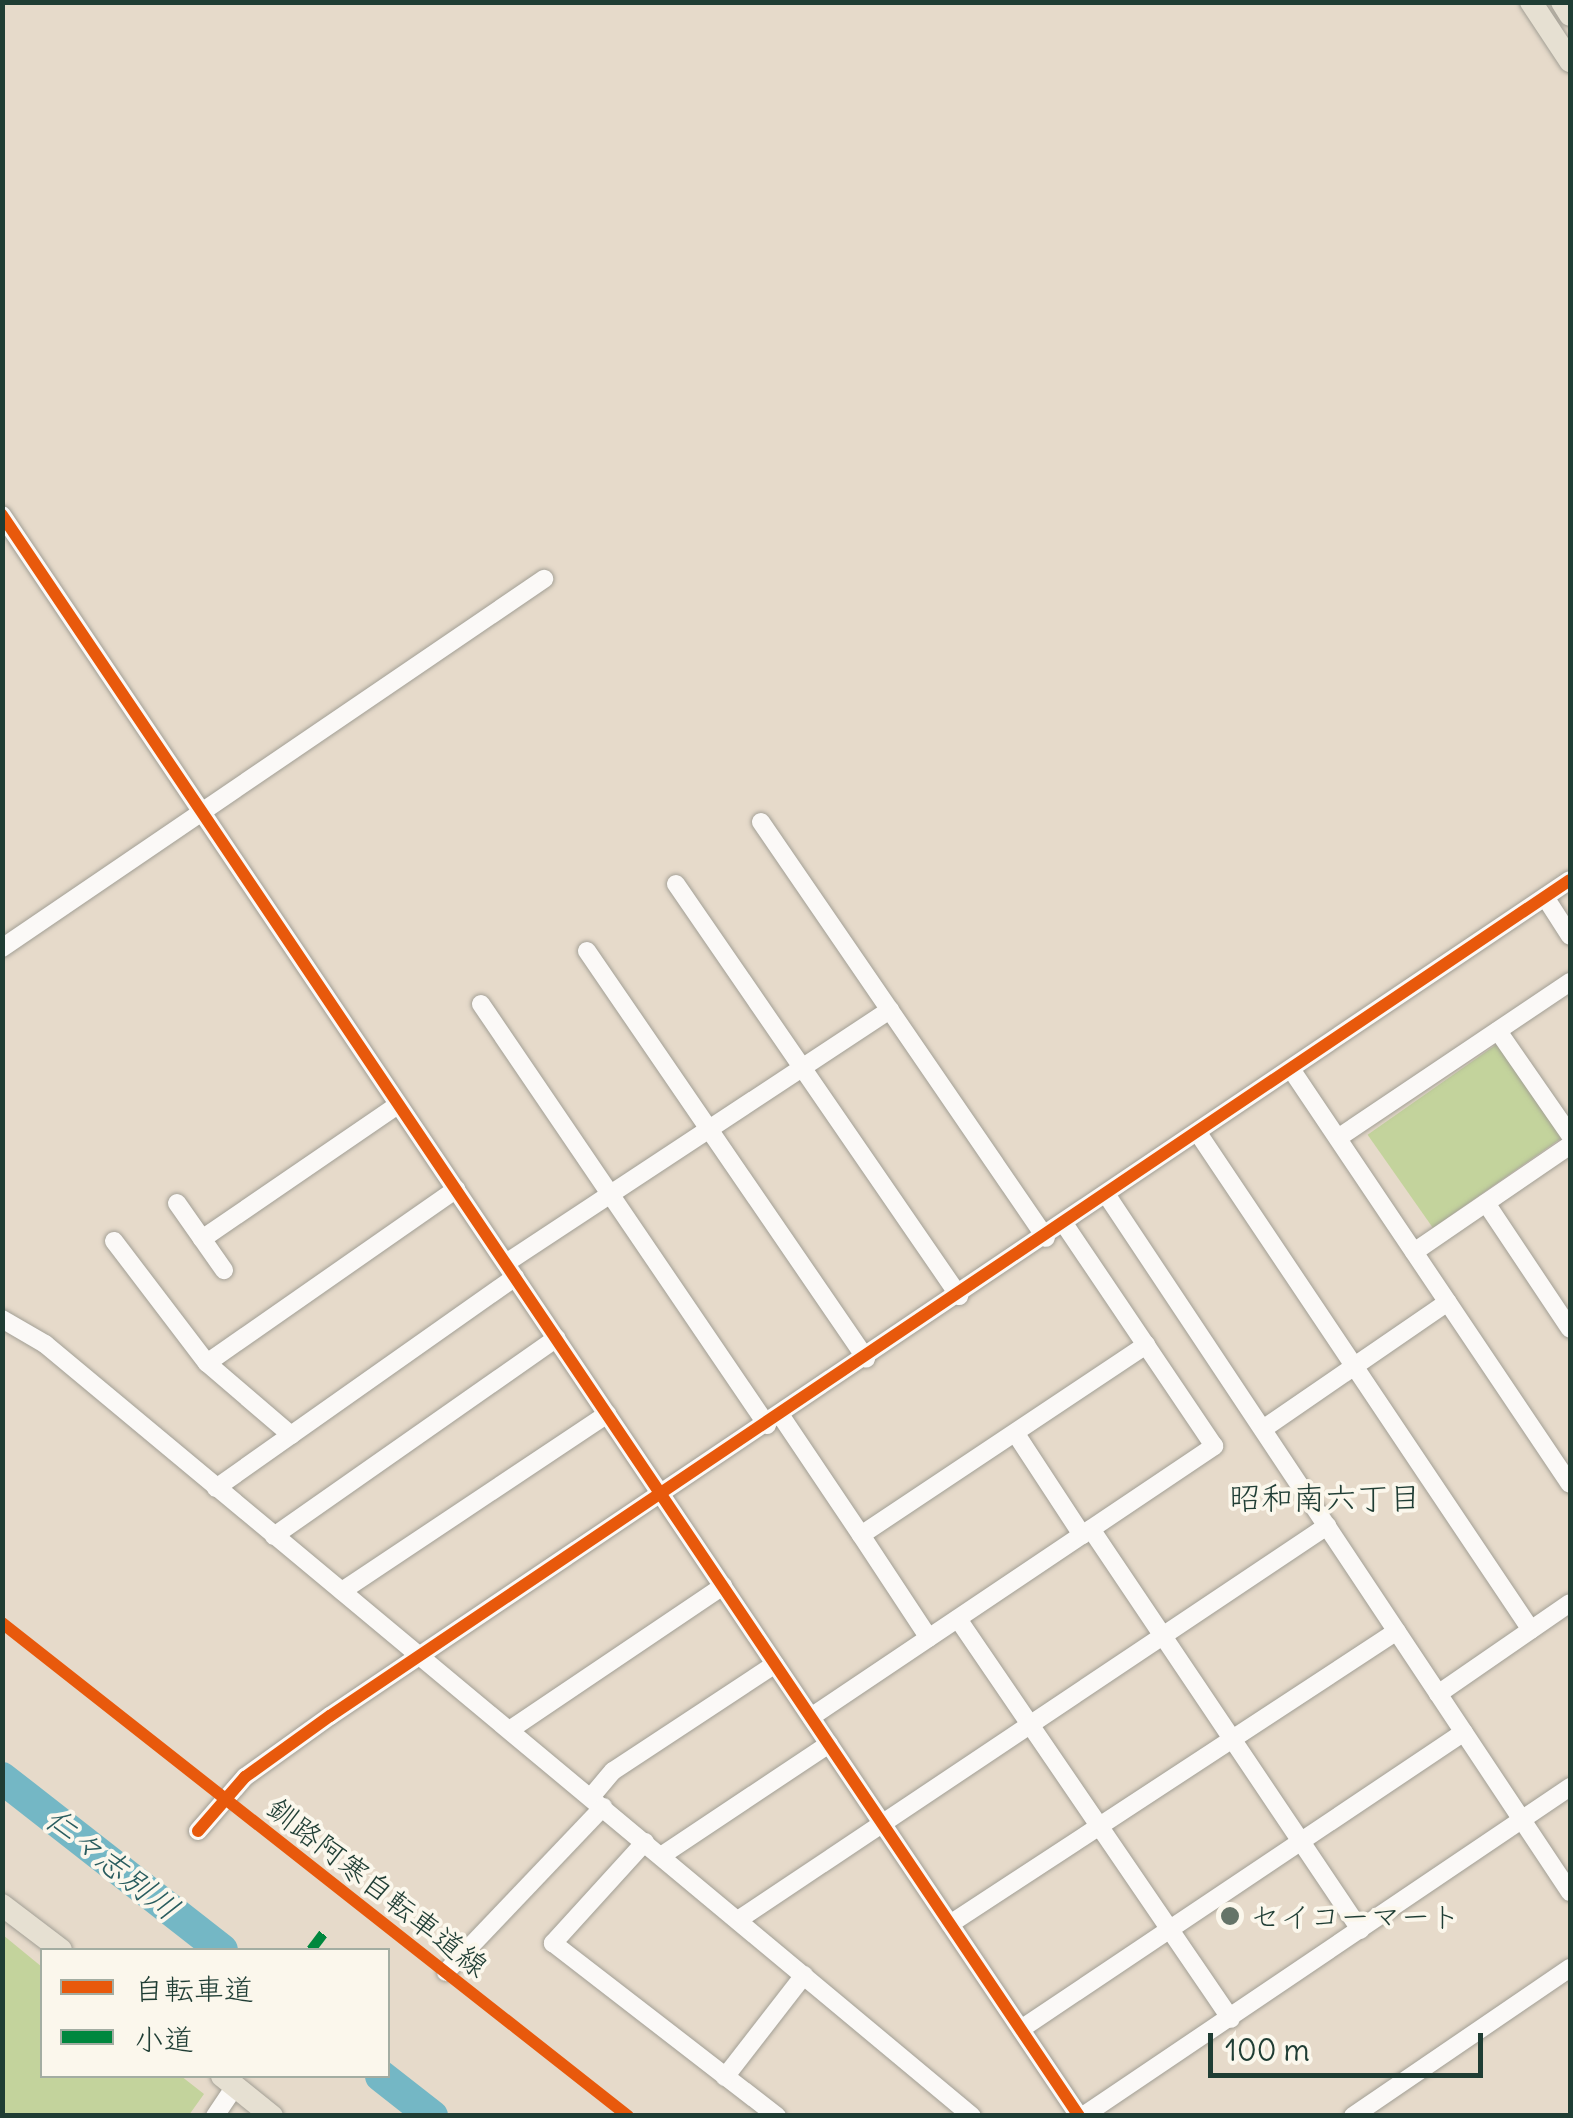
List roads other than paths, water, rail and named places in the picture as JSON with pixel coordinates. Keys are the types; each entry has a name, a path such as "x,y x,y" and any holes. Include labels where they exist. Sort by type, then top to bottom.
{"main road":[{"path":"1531,2 1570,62"},
{"path":"1562,2 1570,15"},
{"path":"2,1905 59,1948"},
{"path":"228,2081 272,2116"}],"street":[{"path":"2,515 1081,2116 1570,1786"},
{"path":"2,948 544,580"},
{"path":"761,822 1046,1238"},
{"path":"198,1830 245,1776 1106,1194 1293,1072 1570,880"},
{"path":"676,884 959,1296"},
{"path":"1545,897 1570,936"},
{"path":"587,951 866,1359"},
{"path":"1338,1138 1570,982"},
{"path":"481,1004 609,1193 861,1535 929,1638"},
{"path":"216,1488 609,1193 890,1010"},
{"path":"1498,1031 1570,1135"},
{"path":"1293,1072 1570,1484"},
{"path":"202,1238 398,1105"},
{"path":"1198,1133 1531,1630"},
{"path":"1414,1252 1570,1144"},
{"path":"207,1363 456,1189"},
{"path":"1106,1194 1570,1892"},
{"path":"177,1203 224,1270"},
{"path":"1486,1203 1570,1328"},
{"path":"811,1718 1214,1446 1065,1225"},
{"path":"114,1241 207,1363 291,1435"},
{"path":"1263,1429 1448,1302"},
{"path":"2,1319 511,1729 804,1975 950,2109 972,2116"},
{"path":"274,1536 556,1338"},
{"path":"861,1535 1146,1345"},
{"path":"342,1591 607,1414"},
{"path":"1016,1434 1162,1638 1360,1930"},
{"path":"738,1920 1327,1526"},
{"path":"511,1729 723,1586"},
{"path":"1438,1694 1570,1603"},
{"path":"958,1619 1166,1932 1230,2019"},
{"path":"950,1924 1397,1631"},
{"path":"446,1972 597,1802 613,1771 775,1664"},
{"path":"1020,2028 1464,1732"},
{"path":"661,1856 829,1744"},
{"path":"644,1842 553,1943 777,2116"},
{"path":"1353,2116 1570,1968"},
{"path":"725,2077 804,1975"},
{"path":"215,2116 228,2081"}],"waterway":[{"name":"仁々志別川","path":"2,1778 219,1948"},
{"name":"仁々志別川","path":"384,2078 432,2116"}],"place":[{"name":"セイコーマート","path":"1230,1916"}],"district":[{"name":"昭和南六丁目","path":"1325,1498"}]}
